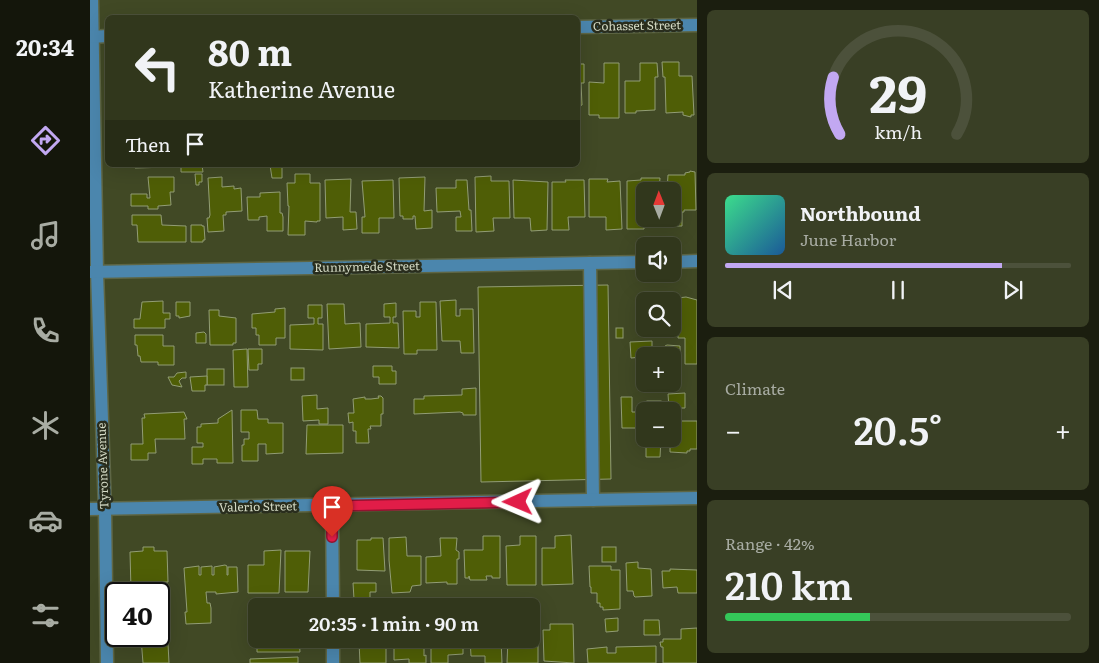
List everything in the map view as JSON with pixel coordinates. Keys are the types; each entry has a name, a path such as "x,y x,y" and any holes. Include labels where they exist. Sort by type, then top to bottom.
{"street":[{"name":"Tyrone Avenue","path":"92,0 93,272 105,509 107,663"},
{"name":"Cohasset Street","path":"580,27 696,25"},
{"path":"92,37 105,36"},
{"path":"681,262 696,261"},
{"name":"Runnymede Street","path":"93,272 636,262"},
{"path":"590,263 593,500"},
{"name":"Valerio Street","path":"90,509 696,498"},
{"path":"332,506 333,598"},
{"path":"333,648 333,663"}],"building":[{"path":"662,62 679,62 679,76 692,76 694,115 691,115 691,117 683,115 683,112 666,113 665,77 663,77"},
{"path":"604,63 619,63 619,118 599,118 599,115 589,115 589,82 604,83"},
{"path":"640,63 657,63 658,77 655,77 655,110 625,113 625,81 640,81"},
{"path":"580,64 584,64 584,83 581,83 582,105 580,106"},
{"path":"135,167 169,167 135,168"},
{"path":"181,167 202,167 203,172 181,172"},
{"path":"270,167 282,167 282,178 272,178"},
{"path":"695,172 696,210 684,210 682,212 681,226 681,182 668,182 668,175 685,175 685,173"},
{"path":"195,174 202,174 202,182 199,182 199,185 196,185"},
{"path":"295,174 310,174 310,183 320,183 320,221 305,221 305,235 288,235 289,206 287,183 295,183"},
{"path":"491,176 491,181 509,181 510,218 493,218 494,231 476,232 475,177"},
{"path":"148,177 174,177 174,192 170,192 171,205 158,206 158,209 148,209 148,206 131,206 131,194 147,194 147,198 150,198"},
{"path":"222,177 222,187 234,186 234,189 241,188 242,211 226,212 226,215 223,215 224,231 208,232 207,218 210,215 208,178"},
{"path":"425,177 424,211 432,210 432,228 416,229 415,216 413,216 413,219 403,219 403,216 400,216 399,178"},
{"path":"641,178 660,178 660,182 636,182 636,228 644,229 627,229 627,181 641,180"},
{"path":"351,179 350,212 356,212 357,229 343,230 343,217 326,218 325,180"},
{"path":"589,179 608,179 607,182 620,181 622,229 606,230 606,217 589,217"},
{"path":"393,180 394,218 379,218 379,233 362,233 362,217 365,217 362,181"},
{"path":"456,180 467,180 472,231 456,231 456,217 461,217 460,211 437,212 436,188 456,188"},
{"path":"513,180 548,182 547,230 531,231 530,218 514,218"},
{"path":"565,180 584,180 585,217 568,217 569,230 552,230 552,182 566,182"},
{"path":"280,192 280,213 282,213 283,217 283,231 267,231 267,216 259,217 259,220 248,220 247,197 260,197 260,193"},
{"path":"132,215 161,215 162,225 186,226 186,242 138,242 137,225 132,225"},
{"path":"191,225 204,226 205,240 203,242 191,242"},
{"path":"608,285 611,479 481,482 478,287"},
{"path":"681,298 697,300 697,364 685,364 685,338 678,338 681,337"},
{"path":"456,300 456,316 460,316 460,309 473,309 474,353 461,353 460,341 442,341 440,301"},
{"path":"163,301 163,313 170,313 170,319 165,319 165,328 134,328 134,319 140,319 142,302"},
{"path":"176,302 190,302 190,316 179,318 179,316 176,316"},
{"path":"420,302 436,302 437,350 417,350 417,354 404,354 403,311 416,311 416,317 420,317"},
{"path":"396,303 396,317 393,317 393,323 398,323 399,348 366,347 366,324 390,323 390,317 384,317 384,304"},
{"path":"327,304 344,304 345,324 360,323 361,347 329,349"},
{"path":"308,305 322,305 322,318 318,318 318,324 323,324 323,350 290,349 290,325 314,324 314,318 308,318"},
{"path":"285,308 285,338 276,338 276,345 259,345 259,335 256,335 256,328 252,328 252,314 275,312 275,309"},
{"path":"209,310 219,310 219,316 236,318 236,343 233,343 233,345 210,345"},
{"path":"616,328 623,328 623,338 616,338"},
{"path":"204,332 206,334 206,343 196,343 196,333"},
{"path":"135,335 163,335 163,346 174,346 174,365 158,365 158,362 141,362 140,356 138,356 137,345 135,345"},
{"path":"652,341 652,347 636,347 636,358 631,358 630,342"},
{"path":"667,345 680,347 665,347"},
{"path":"247,349 248,387 234,387 233,350"},
{"path":"248,349 262,349 262,364 258,364 258,370 249,370"},
{"path":"373,366 392,366 392,371 396,371 396,384 379,384 379,377 373,377"},
{"path":"291,368 304,368 304,380 291,380"},
{"path":"207,369 224,369 224,385 207,385"},
{"path":"186,372 186,378 182,378 179,381 182,387 172,385 168,377 174,377 177,373"},
{"path":"207,376 205,391 192,391 190,377"},
{"path":"476,388 476,415 463,415 460,412 414,414 414,399 424,399 424,396 462,395 462,389"},
{"path":"685,393 685,408 681,408 681,402 669,402 668,394"},
{"path":"317,395 317,409 328,408 328,424 319,424 319,420 303,421 302,396"},
{"path":"378,396 383,398 381,426 370,426 371,429 368,429 369,443 356,443 356,431 353,431 353,422 349,423 348,413 354,413 353,399 365,397 365,399 379,398"},
{"path":"621,397 632,397 632,412 636,412 636,428 622,428"},
{"path":"232,410 233,463 217,463 217,459 203,459 203,464 192,464 192,447 203,447 203,443 197,443 197,427 201,427 201,424 218,423 218,419"},
{"path":"241,410 257,410 258,419 268,419 268,423 283,423 283,453 266,454 266,444 258,444 258,461 242,461 242,445 244,445 244,439 249,439 249,432 241,432"},
{"path":"184,412 187,419 184,419 185,439 155,439 156,453 148,453 148,460 131,460 131,444 143,444 142,418 145,418 144,414"},
{"path":"681,421 697,421 697,449 690,449 687,453 670,452 670,447 681,447"},
{"path":"307,425 343,425 343,453 306,454"},
{"path":"646,447 661,447 660,457 646,457"},
{"path":"571,535 573,584 542,585 542,548 555,548 555,536"},
{"path":"483,536 500,536 500,578 486,576 487,580 470,580 469,576 469,578 465,578 464,550 483,550"},
{"path":"520,536 536,536 536,585 507,585 506,546 520,545"},
{"path":"406,537 407,556 421,556 421,585 412,586 410,592 392,593 389,538"},
{"path":"371,538 383,538 385,571 357,570 357,540 371,540"},
{"path":"440,538 457,538 456,550 459,552 459,559 457,559 457,584 447,584 447,582 426,583 426,557 441,556"},
{"path":"143,547 154,547 154,551 167,551 168,582 131,582 130,552 143,551"},
{"path":"602,547 616,547 616,562 602,562"},
{"path":"281,550 279,593 248,593 248,565 264,565 264,551"},
{"path":"285,551 310,551 308,592 285,592"},
{"path":"638,562 638,568 651,569 652,596 635,597 633,591 627,591 626,563"},
{"path":"199,566 199,575 201,575 201,567 212,566 212,575 214,575 214,567 227,566 227,575 228,567 237,567 238,592 216,594 216,592 206,592 207,603 210,603 211,608 211,623 186,624 184,568"},
{"path":"589,566 611,566 611,570 620,570 620,609 603,610 603,607 600,607 600,603 597,603 597,593 591,593"},
{"path":"670,569 697,570 697,593 678,593 677,587 663,588 662,571 670,571"},
{"path":"353,583 376,583 376,592 370,592 370,598 354,598"},
{"path":"618,618 618,631 606,632 605,619"},
{"path":"644,620 659,620 660,635 644,635"},
{"path":"550,624 573,624 574,663 544,661 543,630 550,630"},
{"path":"697,628 697,663 663,663 663,647 661,647 660,642 663,642 663,639 681,639 681,629"},
{"path":"656,646 656,663 588,663 587,649 607,647 607,653 616,653 616,647"},
{"path":"142,647 168,647 169,663 143,663"},
{"path":"257,648 300,648 300,652 257,652"},
{"path":"359,648 386,648 386,663 360,663"},
{"path":"394,648 424,648 424,656 426,655 426,663 409,663 409,659 394,660"},
{"path":"431,648 463,648 463,654 448,655 448,663 431,663"},
{"path":"471,648 501,648 502,663 485,663 485,656 471,656"},
{"path":"508,648 538,648 538,663 507,663"},
{"path":"298,657 298,663 250,663 250,659"}],"route":[{"path":"332,537 332,506 518,502"}]}
